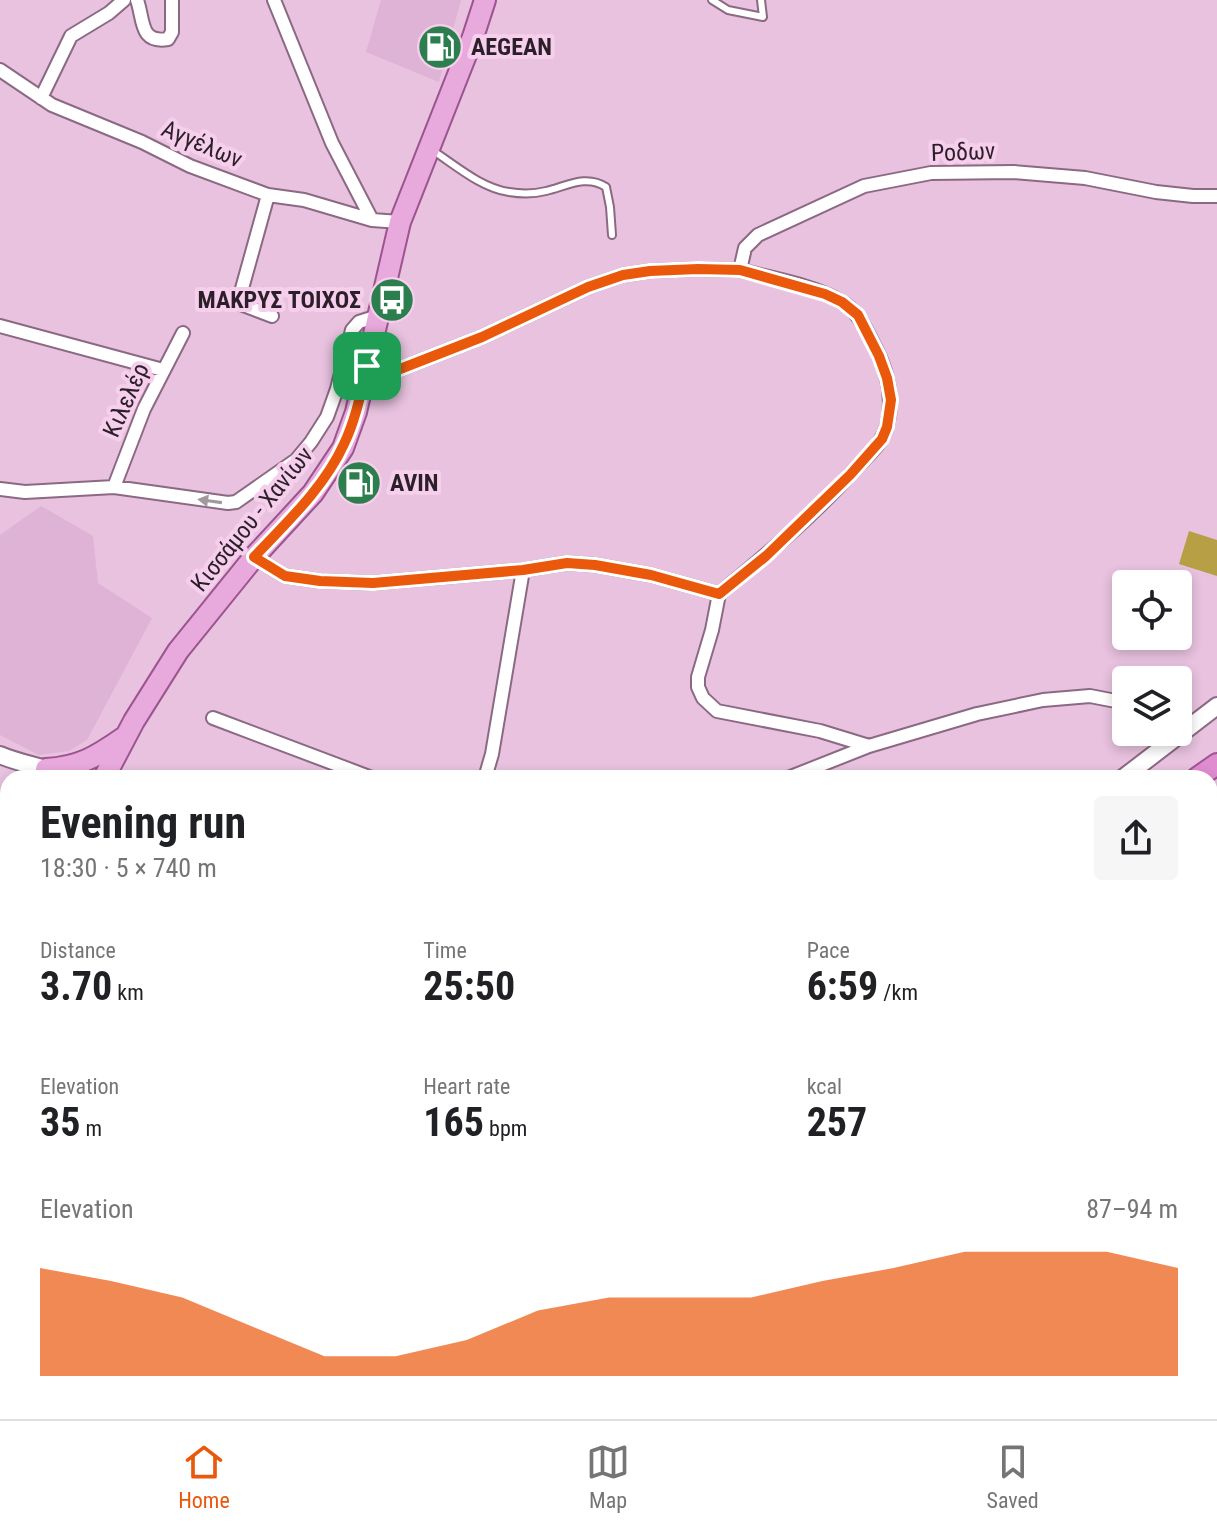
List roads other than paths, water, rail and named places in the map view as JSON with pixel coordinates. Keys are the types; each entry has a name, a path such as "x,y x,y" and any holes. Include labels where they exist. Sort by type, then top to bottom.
{"main road":[{"name":"Κισσάμου - Χανίων","path":"108,770 154,687 178,651 254,557 313,493 343,448 356,412 400,222 485,0"},
{"path":"56,770 103,752 126,736"}],"street":[{"path":"41,98 71,36 124,0"},
{"path":"137,0 144,31 153,39 161,40 168,39 172,32 172,0"},
{"path":"274,0 332,143 372,220"},
{"name":"Αγγέλων","path":"0,70 52,105 142,142 190,166 268,195 304,200 372,220 400,222"},
{"name":"Ροδων","path":"741,268 745,248 758,235 864,186 931,173 1014,172 1085,178 1156,192 1217,196"},
{"path":"268,195 238,303 272,316"},
{"path":"367,366 395,371 482,337 588,287 623,275 741,268 842,302 858,315 887,378 891,400 887,427 882,439 811,514 719,594 698,687 703,698 717,711 820,731 869,746"},
{"path":"0,489 25,492 114,487 236,502 296,460 311,442 327,417 352,330 359,322 378,316"},
{"path":"0,326 163,370"},
{"name":"Κιλελέρ","path":"114,487 144,409 183,333"},
{"path":"254,557 285,576 373,583 523,570 567,563 595,565 651,575 719,594"},
{"path":"487,770 523,570"},
{"path":"808,770 869,746 977,714 1043,700 1090,696 1112,700"},
{"path":"1192,720 1217,706"},
{"path":"213,718 351,770"},
{"path":"1132,770 1159,746"},
{"path":"0,755 35,770"}],"lane":[{"path":"712,0 728,10 763,17 761,0"},
{"path":"429,148 482,183 505,192 529,194 576,182 597,181 606,187 612,235"}],"place":[{"name":"AEGEAN","path":"440,47"},
{"name":"ΜΑΚΡΥΣ ΤΟΙΧΟΣ","path":"392,300"},
{"name":"AVIN","path":"359,483"}]}
